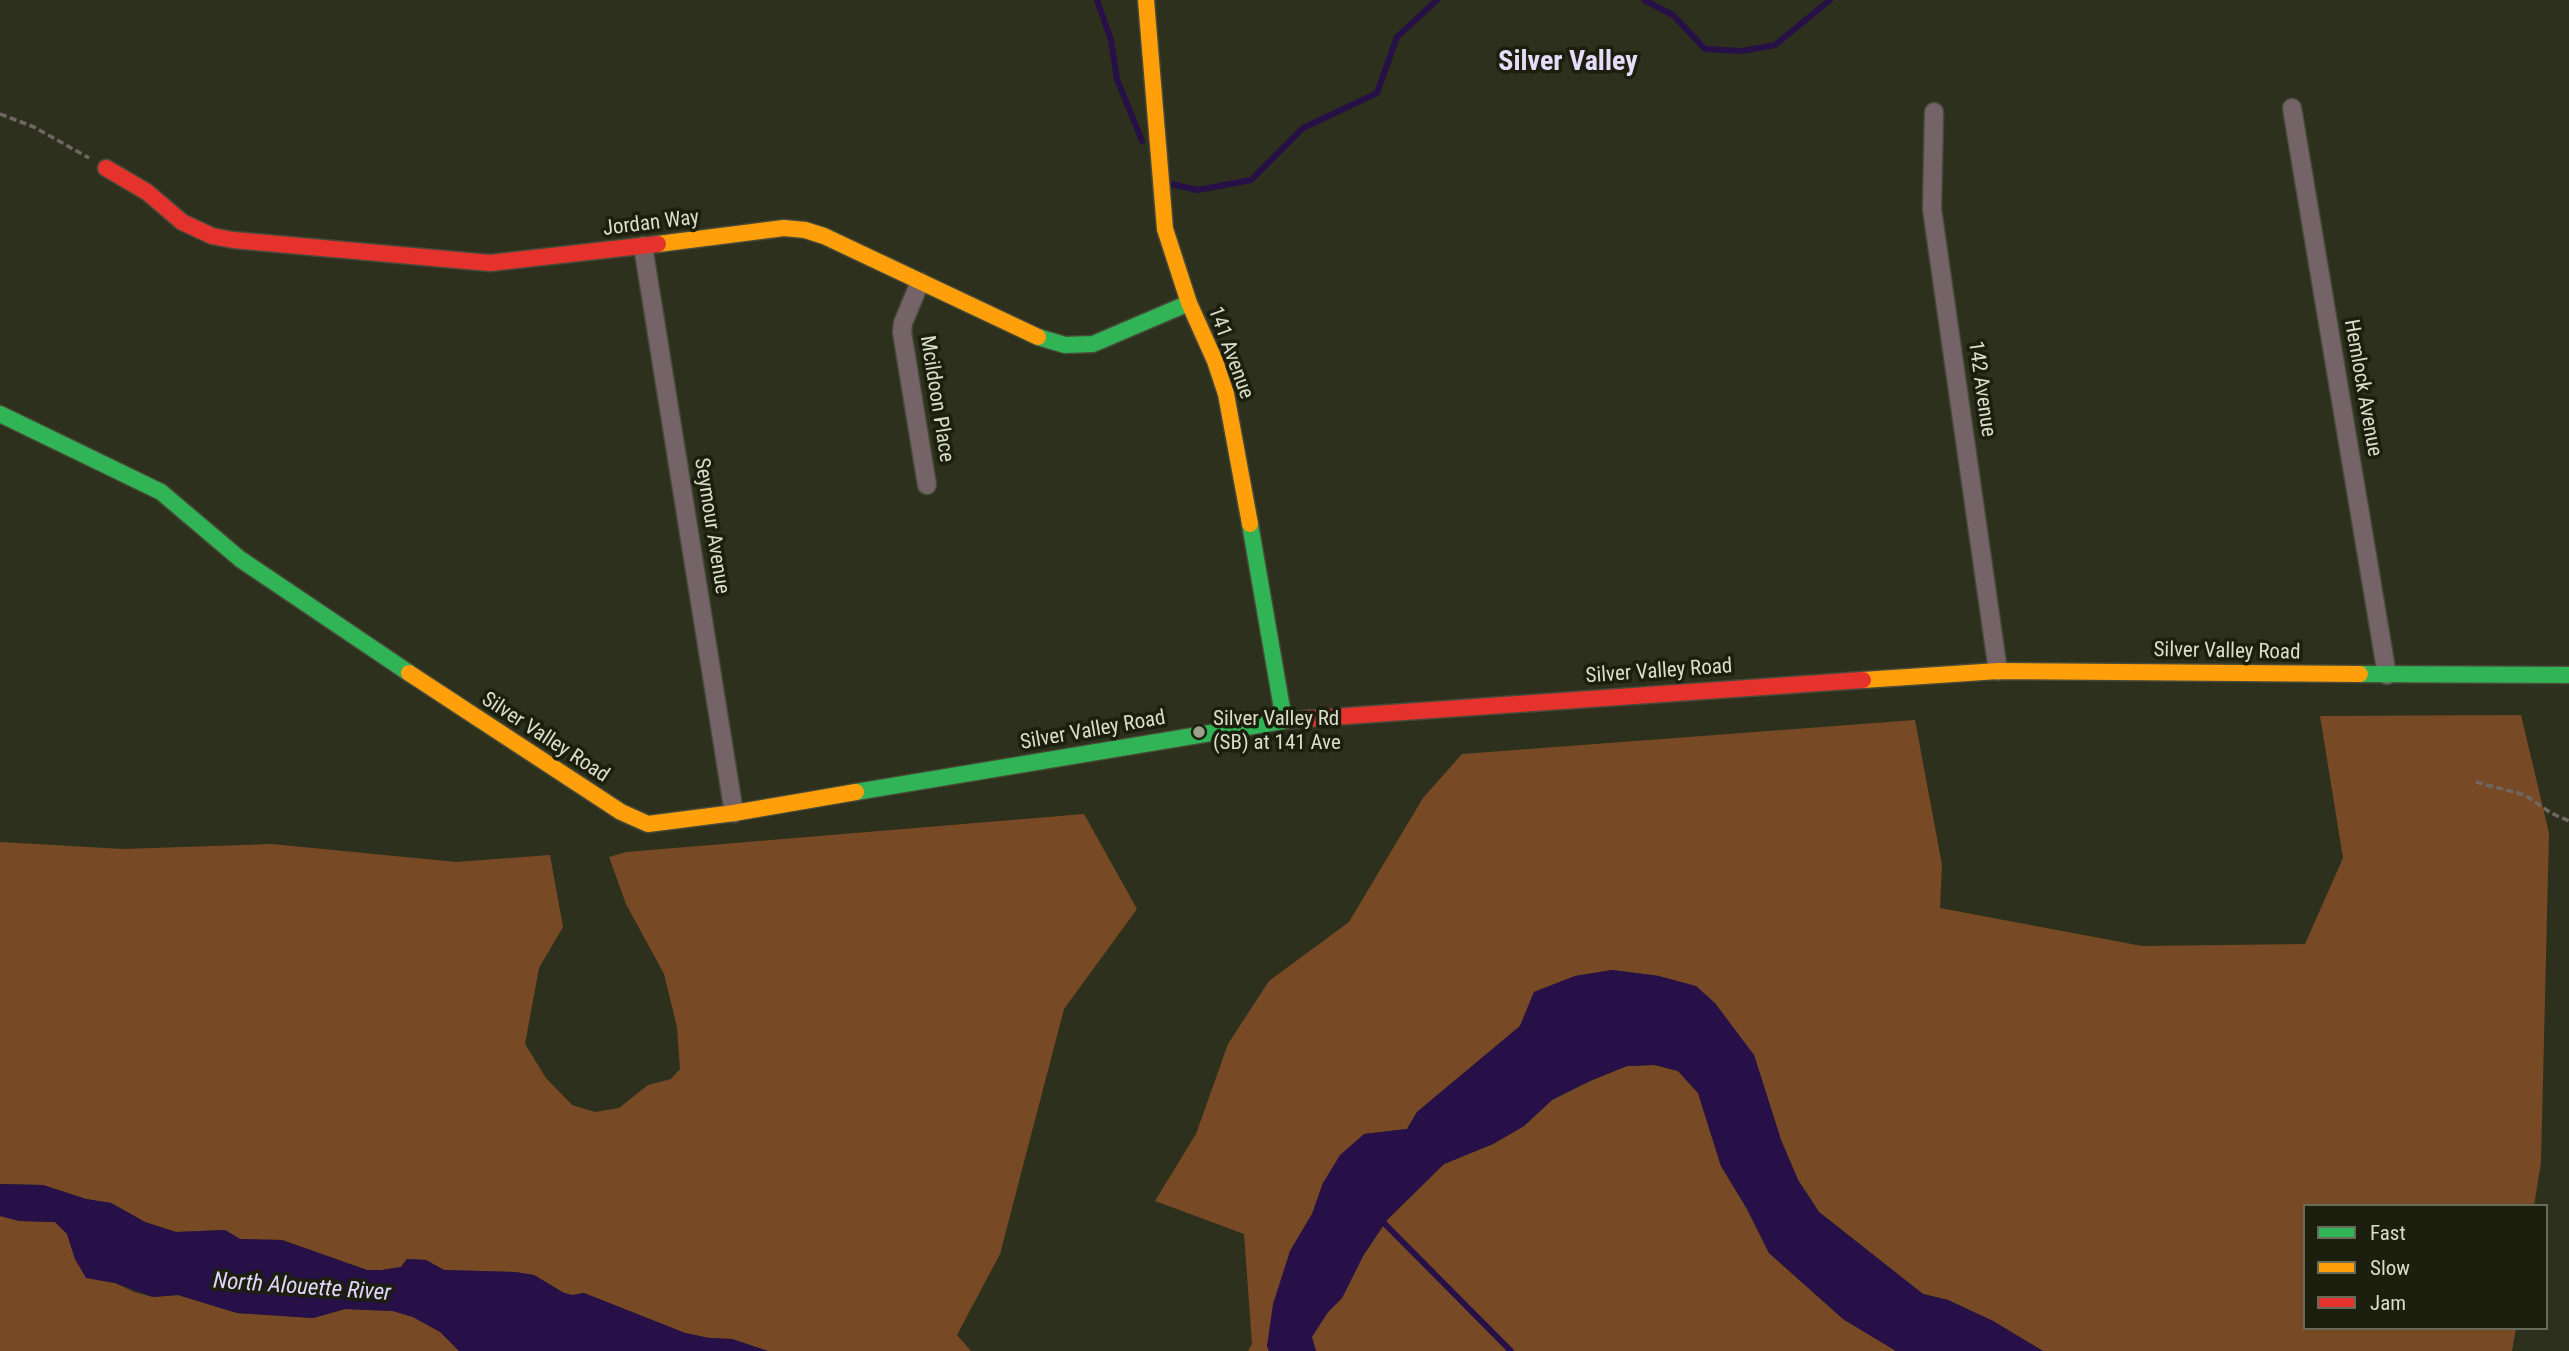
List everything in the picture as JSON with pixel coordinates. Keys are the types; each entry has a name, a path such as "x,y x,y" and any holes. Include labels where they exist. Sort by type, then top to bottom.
{"street":[{"name":"141 Avenue","path":"1146,0 1165,229 1189,303 1214,360 1234,429 1284,720"},
{"name":"Hemlock Avenue","path":"2292,108 2387,675"},
{"name":"142 Avenue","path":"1934,112 1932,209 1998,671"},
{"name":"Jordan Way","path":"106,168 147,192 174,216 195,229 233,240 468,262 490,263 784,228 805,230 824,236 1042,339 1065,345 1093,344 1189,303"},
{"name":"Seymour Avenue","path":"643,246 734,813"},
{"name":"Mcildoon Place","path":"919,282 902,332 928,485"},
{"name":"Silver Valley Road","path":"0,414 161,492 240,559 487,726 621,812 637,820 660,824 1284,720 1998,671 2569,675"}],"path":[{"path":"0,114 34,127 106,168"},
{"path":"2476,782 2525,795 2551,813 2569,821"}],"shaded area":[{"path":"2521,715 2549,833 2541,1162 2534,1204 2303,1204 2303,1330 2516,1330 2512,1351 2043,1351 1993,1321 1948,1300 1923,1294 1819,1212 1798,1180 1781,1140 1754,1055 1659,976 1613,970 1575,976 1534,992 1520,1026 1417,1112 1407,1129 1364,1134 1323,1183 1312,1214 1290,1251 1267,1346 1269,1351 1248,1351 1252,1344 1244,1234 1155,1201 1196,1134 1228,1044 1269,981 1349,922 1423,798 1462,754 1915,720 1942,865 1940,908 2142,946 2305,944 2343,858 2320,716"},
{"path":"1084,814 1137,909 1064,1009 1000,1254 957,1335 971,1351 768,1351 732,1339 685,1333 584,1293 564,1293 534,1275 444,1270 426,1260 407,1259 401,1267 367,1270 282,1240 240,1239 225,1230 176,1232 145,1222 111,1203 86,1199 43,1185 0,1184 0,842 123,849 272,844 456,862 550,855 563,927 539,968 525,1044 546,1078 572,1105 595,1112 619,1108 648,1085 671,1079 680,1069 677,1027 664,974 626,904 609,857 626,852"},
{"path":"1655,1065 1678,1071 1698,1093 1721,1166 1769,1253 1843,1319 1896,1351 1316,1351 1311,1337 1328,1312 1342,1298 1363,1256 1387,1220 1444,1164 1493,1144 1524,1126 1552,1100 1590,1081 1627,1066"},
{"path":"0,1216 19,1221 55,1222 67,1233 75,1259 86,1277 115,1283 134,1292 153,1297 178,1295 237,1313 313,1318 345,1309 393,1311 413,1317 441,1332 459,1351 0,1351"}],"water":[{"path":"1612,970 1659,976 1696,986 1715,1003 1754,1055 1781,1140 1798,1180 1819,1212 1923,1294 1948,1300 1993,1321 2043,1351 1896,1351 1843,1319 1769,1253 1721,1166 1698,1093 1678,1071 1655,1065 1627,1066 1590,1081 1552,1100 1524,1126 1493,1144 1444,1164 1387,1220 1363,1256 1342,1298 1328,1312 1312,1337 1316,1351 1269,1351 1267,1346 1273,1304 1290,1251 1312,1214 1323,1183 1340,1155 1364,1134 1407,1129 1417,1112 1520,1026 1534,992 1575,976"},
{"name":"North Alouette River","path":"0,1184 43,1185 86,1199 111,1203 145,1222 176,1232 225,1230 240,1239 282,1240 367,1270 401,1267 407,1259 426,1260 444,1270 534,1275 564,1293 584,1293 685,1333 732,1339 768,1351 459,1351 440,1332 413,1317 393,1311 345,1309 313,1318 237,1313 178,1295 153,1297 115,1283 86,1278 75,1259 67,1234 55,1222 20,1221 0,1216"}],"waterway":[{"path":"1097,0 1111,40 1117,79 1142,141"},
{"path":"1171,184 1198,190 1251,180 1303,128 1377,93 1397,37 1437,0"},
{"path":"1644,0 1673,15 1705,49 1742,51 1775,45 1830,0"},
{"path":"1379,1218 1511,1351"}],"traffic: fast":[{"path":"1038,337 1065,345 1093,344 1189,303"},
{"path":"0,414 161,492 240,559 409,673"},
{"path":"1250,524 1284,720"},
{"path":"2360,674 2569,675"},
{"path":"856,792 1289,720"}],"traffic: slow":[{"path":"1146,0 1165,229 1189,303 1215,361 1226,394 1250,524"},
{"path":"658,244 784,228 805,230 824,236 1038,337"},
{"path":"1863,680 1998,671 2360,674"},
{"path":"409,673 621,812 648,824 734,813 856,792"}],"traffic: jam":[{"path":"106,168 147,192 182,222 212,236 233,240 490,263 658,244"},
{"path":"1289,720 1863,680"}],"place":[{"name":"Silver Valley Rd (SB) at 141 Ave","path":"1199,732"}],"district":[{"name":"Silver Valley","path":"1568,63"}]}
